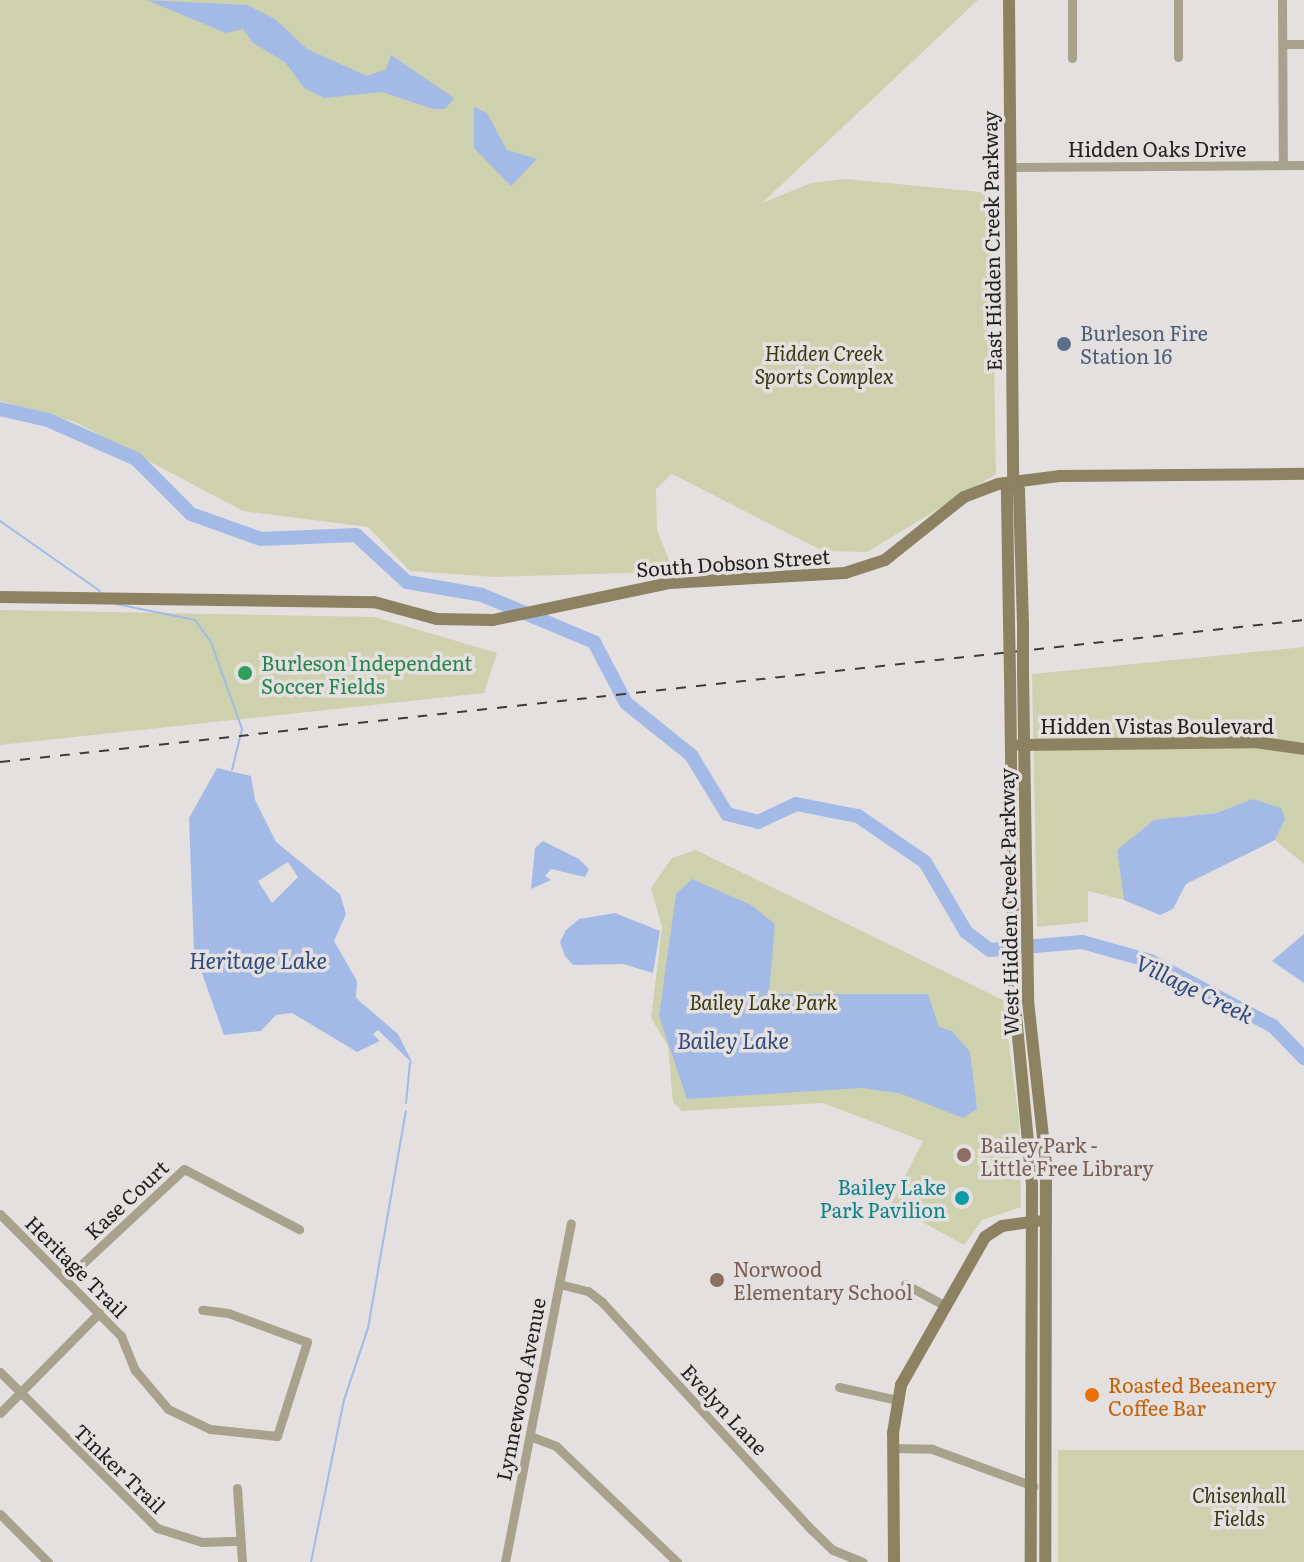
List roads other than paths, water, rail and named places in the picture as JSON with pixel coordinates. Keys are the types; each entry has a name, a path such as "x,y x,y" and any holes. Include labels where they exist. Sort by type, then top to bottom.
{"main road":[{"name":"East Hidden Creek Parkway","path":"1009,0 1013,481 1007,490 1016,624"},
{"name":"South Dobson Street","path":"0,597 374,602 437,619 508,617 670,583 845,573 885,560 973,492 1013,481 1304,474"},
{"name":"West Hidden Creek Parkway","path":"1016,624 1016,673 1010,745 1012,890 1020,1064 1031,1144 1031,1562"},
{"name":"West Hidden Creek Parkway","path":"1016,673 1025,745 1026,890 1046,1221 1045,1562"},
{"name":"Hidden Vistas Boulevard","path":"1010,745 1255,742 1304,749"},
{"path":"894,1562 893,1448 897,1400 942,1304 988,1234 1032,1221 1046,1221"}],"street":[{"path":"1072,0 1072,58"},
{"path":"1178,0 1178,57"},
{"path":"1282,0 1283,165"},
{"path":"1283,44 1304,44"},
{"name":"Hidden Oaks Drive","path":"1010,167 1304,165"},
{"name":"Kase Court","path":"67,1278 184,1169 299,1229"},
{"name":"Heritage Trail","path":"0,1214 67,1278 121,1336 152,1393 184,1420 277,1436 307,1342 228,1313 202,1310"},
{"name":"Lynnewood Avenue","path":"506,1562 571,1223"},
{"name":"Evelyn Lane","path":"559,1284 588,1291 602,1302 812,1530 833,1550 863,1562"},
{"path":"905,1284 942,1304"},
{"path":"0,1413 99,1313"},
{"name":"Tinker Trail","path":"0,1372 157,1528 202,1542 239,1541"},
{"path":"839,1387 897,1400"},
{"path":"530,1436 556,1446 677,1562"},
{"path":"893,1448 932,1449 1033,1486"},
{"path":"237,1488 242,1562"},
{"path":"0,1514 48,1562"}],"water":[{"path":"147,0 247,5 275,19 307,49 367,76 386,69 391,55 454,98 445,109 433,109 382,92 324,98 304,88 285,62 253,43 243,29 226,33"},
{"path":"474,107 487,113 507,150 537,159 511,186 474,148"},
{"name":"Heritage Lake","path":"217,768 251,776 255,800 276,842 340,894 346,914 334,941 357,981 356,998 398,1034 413,1064 378,1030 373,1034 380,1041 357,1052 292,1013 276,1015 261,1031 224,1035 194,951 189,818","holes":["288,862 298,877 272,903 258,881"]},
{"path":"1253,799 1281,808 1285,819 1275,840 1186,884 1173,909 1160,915 1124,900 1117,850 1154,820 1216,813"},
{"path":"543,841 579,859 589,869 585,877 551,869 545,876 551,880 531,889 535,848"},
{"name":"Bailey Lake","path":"692,879 751,905 775,924 769,994 928,994 939,1027 952,1031 970,1052 977,1109 963,1118 899,1093 861,1088 687,1099 659,1016 676,894"},
{"path":"615,913 660,931 653,973 623,964 573,965 565,956 560,942 566,930 579,919"},
{"path":"1304,934 1304,983 1272,961"}],"waterway":[{"name":"Village Creek","path":"0,409 48,420 136,459 191,514 261,539 356,535 407,582 482,595 594,642 626,703 691,755 727,814 758,822 796,804 858,816 925,862 966,932 990,950 1082,942 1150,961 1273,1026 1304,1058"},
{"path":"0,521 100,591"},
{"path":"116,604 195,620 211,642 242,729 232,770"},
{"path":"406,1103 410,1062"},
{"path":"311,1562 344,1400 368,1328 406,1111"}],"railway":[{"path":"0,762 1304,620"}],"place":[{"name":"Burleson Fire Station 16","path":"1064,344"},
{"name":"Burleson Independent Soccer Fields","path":"245,673"},
{"name":"Bailey Park - Little Free Library","path":"964,1155"},
{"name":"Bailey Lake Park Pavilion","path":"962,1198"},
{"name":"Norwood Elementary School","path":"717,1280"},
{"name":"Roasted Beeanery Coffee Bar","path":"1092,1395"}],"park label":[{"name":"Hidden Creek Sports Complex","path":"824,364"},
{"name":"Bailey Lake Park","path":"763,1001"},
{"name":"Chisenhall Fields","path":"1239,1506"}]}
